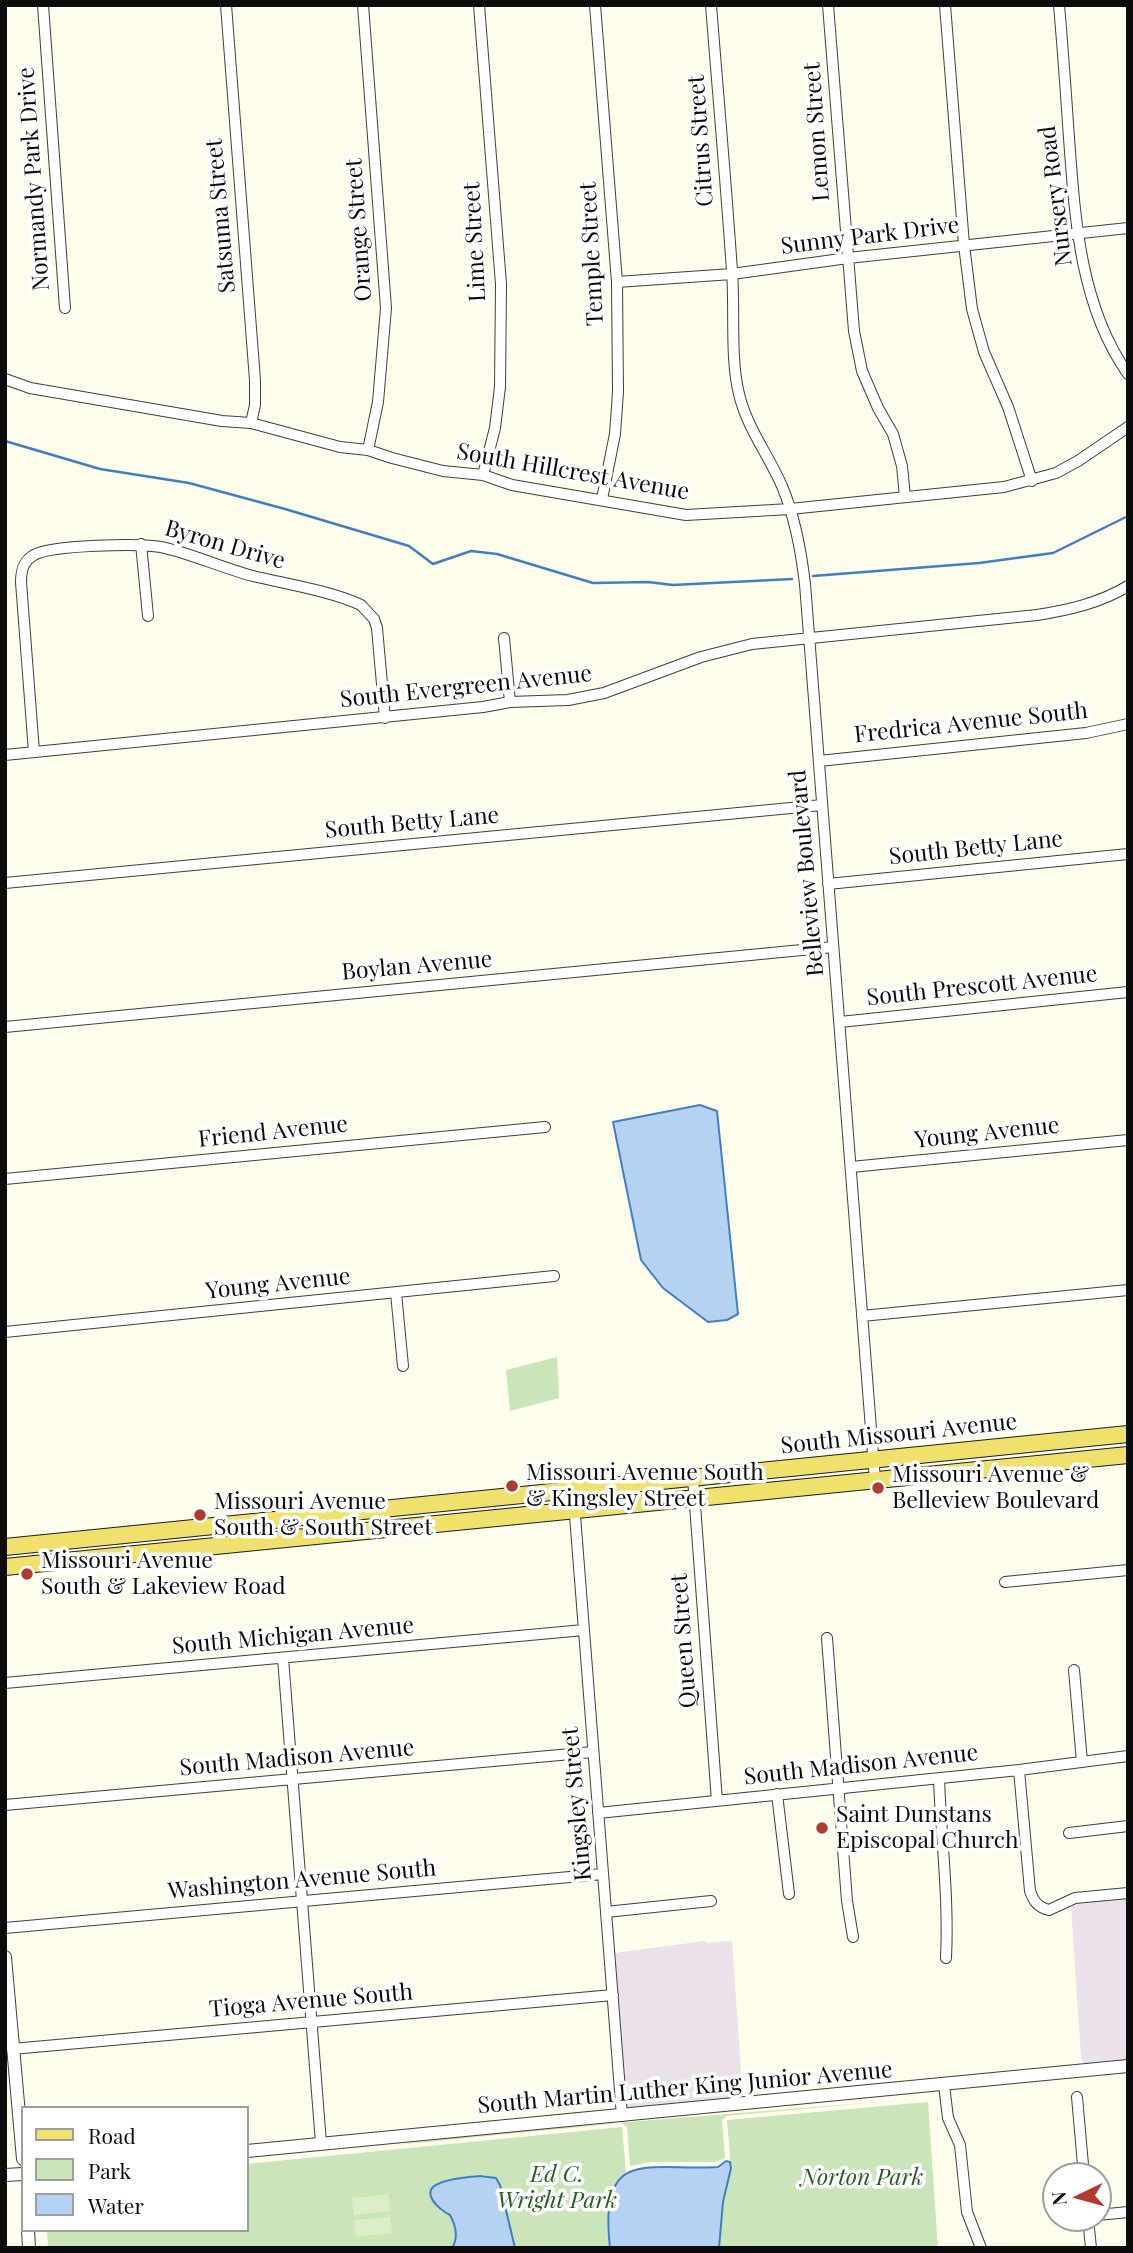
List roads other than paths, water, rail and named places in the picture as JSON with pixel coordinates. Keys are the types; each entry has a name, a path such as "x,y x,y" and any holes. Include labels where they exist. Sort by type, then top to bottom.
{"main road":[{"name":"South Missouri Avenue","path":"5,1547 1128,1434"},
{"name":"South Missouri Avenue","path":"5,1567 1128,1455"}],"street":[{"name":"Normandy Park Drive","path":"43,5 65,308"},
{"name":"Satsuma Street","path":"226,5 255,380 255,405 251,423"},
{"name":"Orange Street","path":"363,5 386,308 378,402 368,450"},
{"name":"Lime Street","path":"479,5 501,284 500,387 495,428 483,475"},
{"name":"Temple Street","path":"595,5 617,282 615,434 602,499"},
{"name":"Citrus Street","path":"711,5 732,274"},
{"name":"Lemon Street","path":"828,5 854,331 862,371 893,435 902,466 905,497"},
{"path":"945,5 971,309 984,352 1008,407 1032,481"},
{"name":"Nursery Road","path":"1059,5 1078,234 1088,282 1103,330 1128,374"},
{"name":"Sunny Park Drive","path":"617,282 732,274 848,258 1128,228"},
{"name":"Belleview Boulevard","path":"732,274 735,364 739,393 750,426 781,485 800,545 875,1480"},
{"name":"South Hillcrest Avenue","path":"5,379 30,388 222,421 251,423 276,432 340,447 368,450 443,471 483,475 512,485 565,496 602,499 646,510 686,515 790,509 1004,487 1056,473 1128,427"},
{"path":"141,544 148,616"},
{"name":"Byron Drive","path":"34,752 20,582 26,560 48,550 141,544 164,547 224,569 361,605 374,619 377,628 385,718"},
{"name":"South Evergreen Avenue","path":"5,755 385,718 510,702 568,700 604,693 701,657 752,644 1069,610 1128,586"},
{"path":"504,638 510,702"},
{"name":"Fredrica Avenue South","path":"819,761 1086,733 1128,724"},
{"name":"South Betty Lane","path":"5,883 822,805"},
{"name":"South Betty Lane","path":"828,884 1128,854"},
{"name":"Boylan Avenue","path":"5,1027 833,947"},
{"name":"South Prescott Avenue","path":"840,1022 1128,992"},
{"name":"Friend Avenue","path":"5,1179 545,1127"},
{"name":"Young Avenue","path":"851,1167 1128,1140"},
{"name":"Young Avenue","path":"5,1332 554,1276"},
{"path":"862,1316 1128,1290"},
{"path":"396,1293 402,1366"},
{"name":"Queen Street","path":"693,1478 717,1801"},
{"name":"Kingsley Street","path":"573,1490 622,2116"},
{"path":"1005,1582 1128,1570"},
{"name":"South Michigan Avenue","path":"5,1683 584,1630"},
{"path":"827,1638 847,1901 853,1937"},
{"path":"283,1658 321,2143"},
{"path":"1074,1670 1082,1762"},
{"name":"South Madison Avenue","path":"5,1805 593,1752"},
{"name":"South Madison Avenue","path":"598,1813 1019,1770 1128,1756"},
{"path":"1019,1770 1030,1891 1034,1902 1049,1910 1075,1898 1128,1893"},
{"path":"939,1778 948,1919 946,1958"},
{"path":"777,1794 789,1894"},
{"path":"1069,1833 1128,1826"},
{"name":"Washington Avenue South","path":"5,1928 603,1874"},
{"path":"606,1912 711,1901"},
{"path":"5,1957 21,2139"},
{"name":"Tioga Avenue South","path":"12,2049 613,1995"},
{"name":"South Martin Luther King Junior Avenue","path":"248,2151 1128,2066"},
{"path":"944,2085 948,2118 960,2145 967,2212 981,2248"},
{"path":"1077,2097 1083,2162"}],"water":[{"path":"700,1105 717,1111 738,1314 727,1320 708,1322 663,1288 641,1260 613,1122"},
{"path":"726,2161 730,2162 731,2168 723,2202 719,2248 610,2248 608,2215 612,2193 620,2179 632,2171 649,2167 718,2167"},
{"path":"480,2176 496,2178 500,2185 515,2248 452,2248 456,2236 454,2223 450,2215 433,2200 431,2191 434,2186 445,2181"}],"waterway":[{"path":"5,441 100,469 189,483 285,509 409,546 433,564 471,551 497,554 593,583 648,582 673,585 792,579"},
{"path":"813,576 979,563 1053,553 1128,516"}],"place":[{"name":"Missouri Avenue South & Kingsley Street","path":"512,1486"},
{"name":"Missouri Avenue & Belleview Boulevard","path":"878,1488"},
{"name":"Missouri Avenue South & South Street","path":"200,1515"},
{"name":"Missouri Avenue South & Lakeview Road","path":"27,1574"},
{"name":"Saint Dunstans Episcopal Church","path":"822,1828"}],"park label":[{"name":"Norton Park","path":"862,2178"},
{"name":"Ed C. Wright Park","path":"557,2188"}]}
